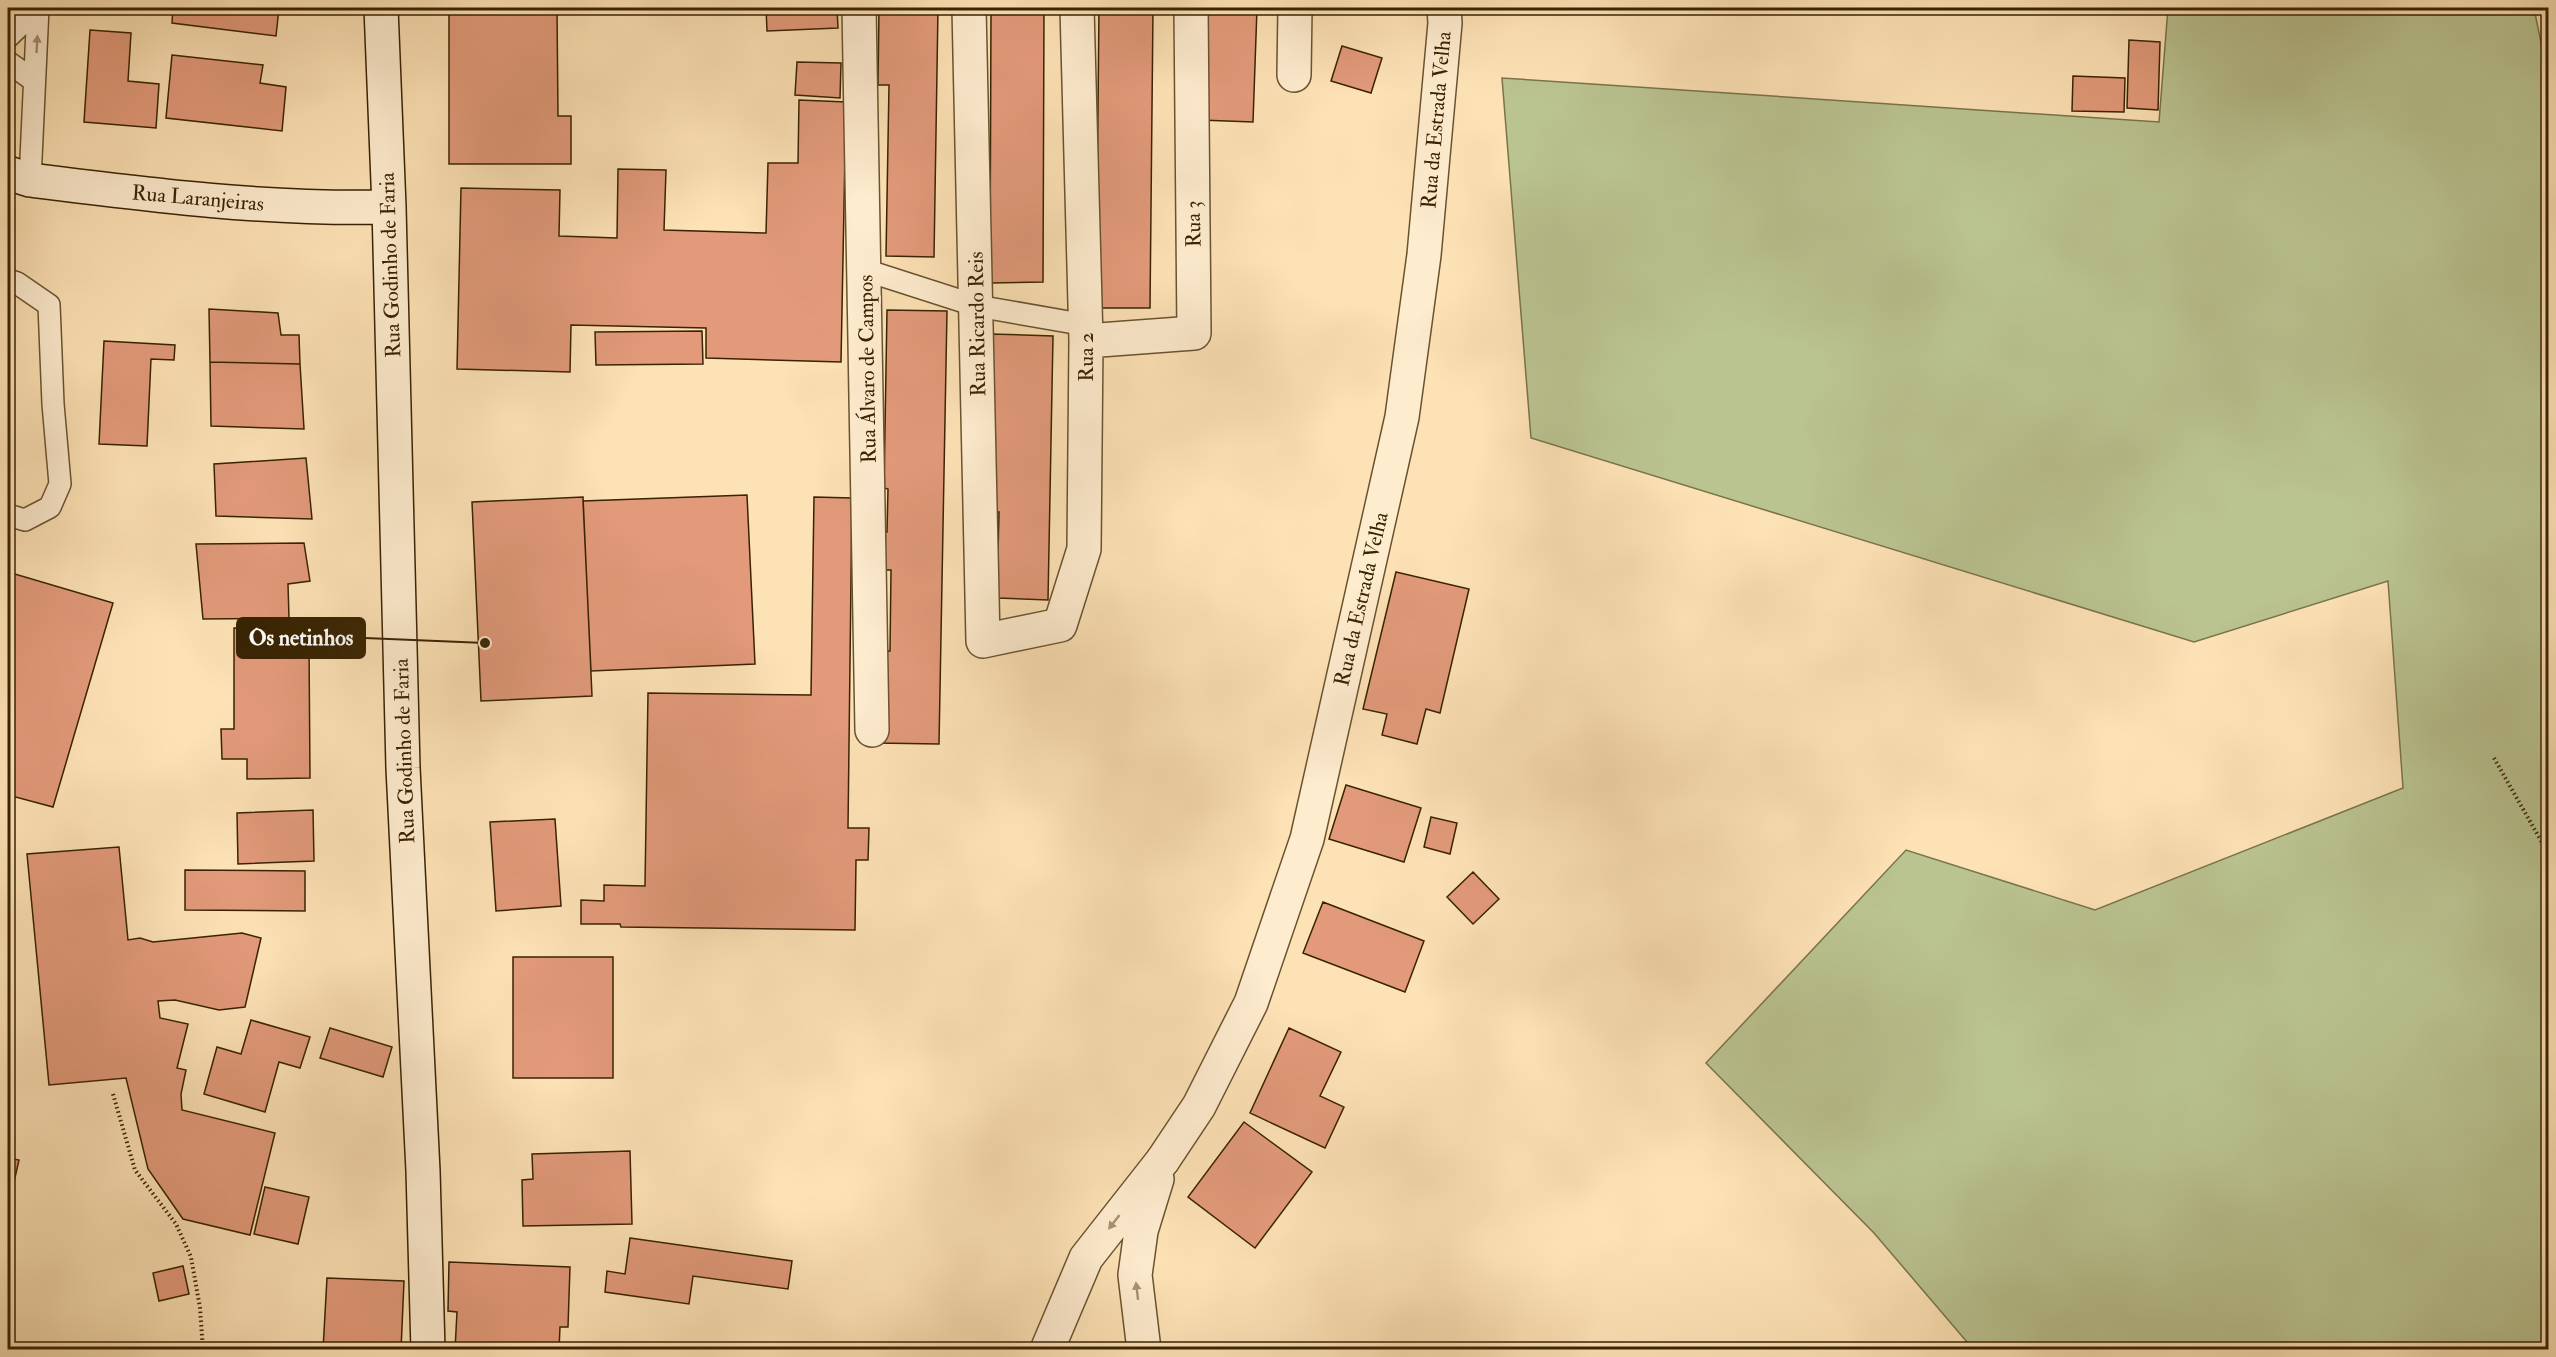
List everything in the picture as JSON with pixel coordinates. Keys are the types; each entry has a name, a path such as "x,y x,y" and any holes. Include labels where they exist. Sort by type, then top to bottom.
{"street":[{"name":"Rua Godinho de Faria","path":"381,8 389,207 403,768 423,1171 428,1350"},
{"name":"Rua Álvaro de Campos","path":"859,8 872,730"},
{"name":"Rua Ricardo Reis","path":"969,8 983,641"},
{"name":"Rua 2","path":"983,641 1060,625 1084,549 1086,333 1077,8"},
{"name":"Rua 3","path":"1086,333 1194,333 1191,8"},
{"path":"1294,75 1295,8"},
{"name":"Rua da Estrada Velha","path":"1047,1350 1086,1257 1163,1160 1199,1106 1251,1004 1307,839 1402,417 1424,255 1445,22 1444,8"},
{"name":"Rua Laranjeiras","path":"19,176 210,202 339,209 389,207"},
{"name":"Rua da Estrada Velha","path":"1144,1350 1135,1275 1141,1231 1163,1160"}],"lane":[{"path":"8,36 38,8"},
{"path":"19,176 35,100 33,80 38,8"},
{"path":"8,62 33,80"},
{"path":"865,270 976,306 1086,333"},
{"path":"8,280 17,283 50,305 53,404 60,484 50,507 25,520 8,515"}],"path":[{"path":"2494,758 2548,853"},
{"path":"113,1094 135,1170 176,1224 191,1257 200,1308 203,1350"}],"green space":[{"path":"2168,8 2528,8 2535,13 2548,77 2548,1349 1973,1349 1874,1233 1706,1063 1906,850 2095,910 2403,788 2388,581 2194,642 1531,438 1502,78 2159,122"}],"building":[{"path":"173,8 279,8 276,36 172,23"},
{"path":"449,8 557,8 558,116 571,116 571,164 449,164"},
{"path":"642,8 720,8 642,11"},
{"path":"766,8 837,8 838,28 767,31"},
{"path":"879,8 938,8 934,257 886,256 889,85 878,85"},
{"path":"991,8 1044,8 1043,282 990,283"},
{"path":"1099,8 1153,8 1150,308 1096,308"},
{"path":"1204,8 1257,8 1253,122 1200,120"},
{"path":"90,30 131,33 128,81 159,84 156,128 84,122"},
{"path":"2129,40 2160,42 2158,110 2127,108"},
{"path":"1342,46 1382,58 1371,93 1331,81"},
{"path":"172,55 263,65 260,83 286,87 282,131 166,118"},
{"path":"797,62 841,63 840,98 795,95"},
{"path":"2073,76 2125,78 2124,112 2072,111"},
{"path":"799,100 846,102 841,362 706,358 706,328 571,325 570,372 457,369 461,188 560,190 559,236 617,238 618,169 666,170 664,230 766,233 768,163 798,163"},
{"path":"209,309 278,313 281,335 299,335 300,364 210,362"},
{"path":"887,310 947,311 939,744 875,743 877,651 890,651 891,570 877,570 877,531 887,532 888,489 884,488"},
{"path":"702,331 703,364 596,365 595,332"},
{"path":"991,334 1053,336 1048,600 997,598 999,512 987,512"},
{"path":"104,341 175,345 174,360 151,359 147,446 99,444"},
{"path":"210,362 300,364 304,429 211,426"},
{"path":"306,458 312,519 216,516 214,464"},
{"path":"747,495 755,664 591,671 583,501"},
{"path":"583,497 592,696 481,701 472,502"},
{"path":"814,497 852,498 848,828 869,828 868,860 856,860 855,930 621,927 620,924 581,924 581,900 604,901 604,885 645,886 648,693 811,695"},
{"path":"304,543 310,581 288,584 289,618 203,619 196,544"},
{"path":"8,572 113,603 53,807 8,795"},
{"path":"1396,572 1469,589 1440,713 1426,709 1417,744 1382,735 1387,714 1363,709"},
{"path":"234,628 269,628 268,644 309,644 310,778 247,779 247,759 222,759 221,729 234,729"},
{"path":"1346,785 1421,808 1404,862 1329,839"},
{"path":"313,810 314,861 238,864 237,813"},
{"path":"1431,817 1457,823 1450,854 1424,847"},
{"path":"555,819 561,906 496,911 490,822"},
{"path":"119,847 128,940 140,938 153,942 242,933 261,938 245,1007 219,1010 175,1000 158,1001 160,1018 188,1024 177,1068 186,1070 181,1094 182,1110 275,1133 250,1235 183,1219 148,1169 126,1078 49,1085 27,854"},
{"path":"185,870 305,871 305,911 185,910"},
{"path":"1473,872 1499,899 1473,924 1447,897"},
{"path":"1323,902 1424,941 1405,992 1303,953"},
{"path":"513,957 613,957 613,1078 513,1078"},
{"path":"251,1020 310,1037 300,1068 279,1062 265,1112 204,1094 217,1047 241,1054"},
{"path":"330,1028 392,1047 383,1077 320,1058"},
{"path":"1289,1028 1341,1052 1320,1096 1344,1107 1325,1148 1250,1113"},
{"path":"1244,1122 1312,1172 1255,1248 1188,1197"},
{"path":"630,1151 632,1224 523,1226 522,1180 533,1179 532,1154"},
{"path":"8,1158 19,1160 8,1208"},
{"path":"265,1187 309,1197 298,1244 254,1234"},
{"path":"630,1238 792,1261 788,1289 693,1276 689,1304 605,1292 607,1271 625,1274"},
{"path":"449,1262 570,1267 568,1327 560,1327 559,1350 455,1350 457,1312 448,1311"},
{"path":"183,1266 189,1294 159,1301 153,1273"},
{"path":"327,1278 404,1281 401,1350 323,1350"}],"place":[{"name":"Os netinhos","path":"485,643"}]}
